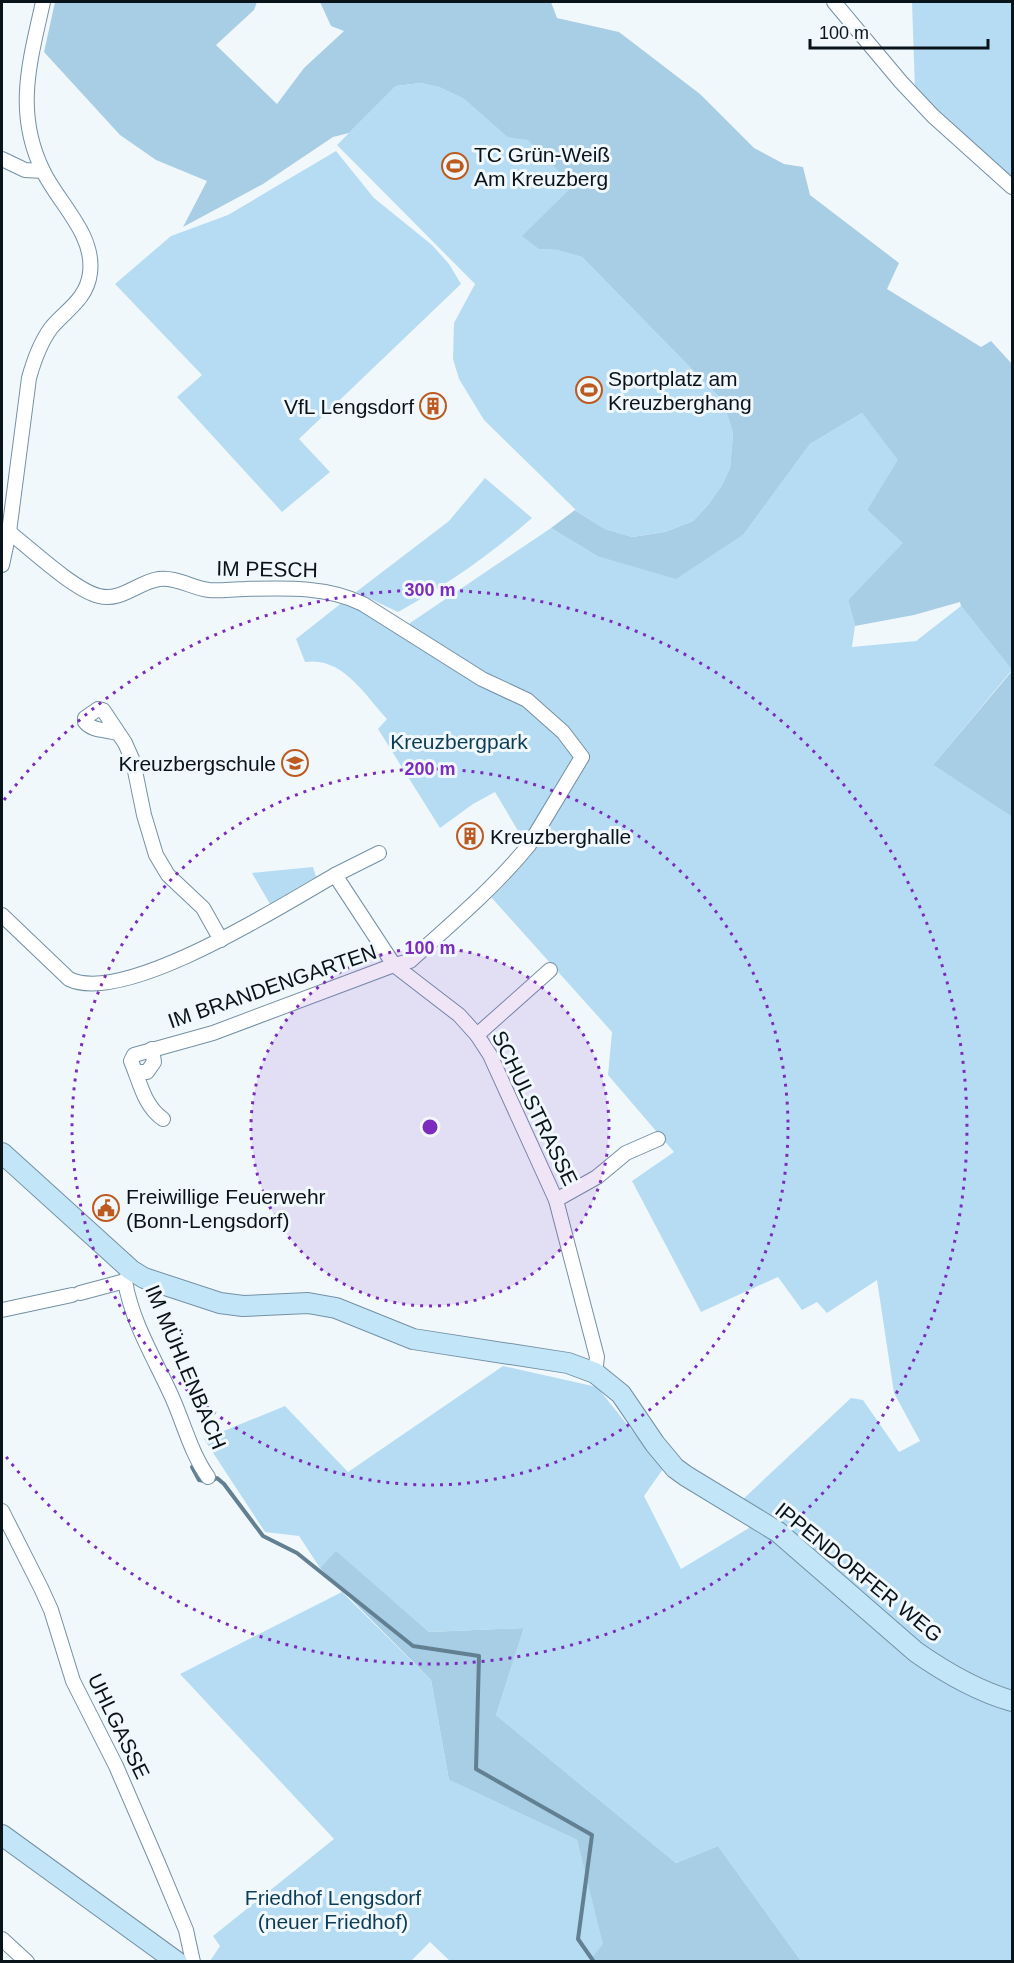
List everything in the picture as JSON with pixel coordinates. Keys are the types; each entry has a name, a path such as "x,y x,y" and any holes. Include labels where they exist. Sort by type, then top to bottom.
{"street":[{"path":"2,565 9,532 7,508 33,362 52,328 76,305 90,276 88,248 82,234 43,171 33,143 27,112 27,78 43,2"},
{"path":"834,2 925,107 1012,186"},
{"path":"2,159 25,170 43,171"},
{"name":"IM PESCH","path":"9,532 66,577 99,596 114,597 159,579 180,581 209,590 270,588 311,590 349,597 397,625"},
{"name":"IM BRANDENGARTEN","path":"163,1119 149,1106 131,1061 134,1055 213,1033 410,961 505,873 529,845 582,757 563,732 527,700 482,679 397,625"},
{"path":"119,734 133,760 144,815 156,855 168,875 203,908 220,940"},
{"path":"2,915 69,979 89,985 156,970 220,940 335,875 379,853"},
{"name":"SCHULSTRASSE","path":"335,875 394,965 459,1015 490,1054 556,1200 597,1357 595,1373"},
{"path":"477,1035 550,970"},
{"path":"556,1200 597,1177 632,1150 658,1138"},
{"name":"IM MÜHLENBACH","path":"2,1152 128,1276 140,1331 173,1399 198,1463 208,1477"},
{"path":"2,1310 76,1294 128,1276"},
{"name":"IPPENDORFER WEG","path":"128,1276 144,1278 220,1303 243,1306 308,1303 329,1306 413,1340 568,1363 595,1373 621,1394 663,1456 686,1476 778,1532 931,1663 972,1686 1012,1701"},
{"name":"UHLGASSE","path":"2,1511 42,1588 74,1681 116,1766 186,1930 193,1962"},
{"path":"2,1835 177,1962"},
{"path":"2,1939 27,1962"}],"green space":[{"path":"912,2 1012,2 1012,179 915,92"},
{"name":"Sportplatz am Kreuzberghang","path":"420,83 439,87 464,99 507,137 528,139 575,186 539,249 557,250 582,257 723,401 733,433 730,468 722,485 693,521 665,532 632,537 605,529 577,511 484,420 459,379 453,359 454,323 475,284 337,145 396,86"},
{"path":"336,151 374,198 432,245 449,264 461,284 299,439 330,472 282,512 177,397 202,375 115,284 171,236 228,215"},
{"path":"862,413 899,460 867,510 904,543 848,600 855,626 852,647 916,641 961,606 1012,670 933,765 1012,817 1012,1961 801,1961 718,1846 676,1863 496,1715 524,1628 429,1632 336,1552 320,1568 299,1536 265,1532 204,1439 285,1406 348,1472 503,1366 597,1387 663,1469 644,1496 681,1569 749,1528 741,1501 851,1398 863,1400 899,1452 920,1441 894,1393 877,1280 827,1313 817,1302 802,1310 778,1277 701,1312 632,1181 674,1152 608,1075 612,1032 490,896 588,759 565,729 409,629 410,623 551,528 597,556 744,534 810,444"},
{"path":"485,478 532,518 468,569 398,612 356,592 449,521"},
{"name":"Kreuzbergpark","path":"344,601 355,605 525,703 578,757 524,841 495,792 473,804 440,828 378,729 387,719 352,679 341,671 318,662 305,662 296,639"},
{"path":"313,867 316,877 270,904 252,873"},
{"name":"Friedhof Lengsdorf (neuer Friedhof)","path":"342,1592 431,1680 449,1780 577,1840 604,1944 589,1962 450,1961 430,1942 411,1961 210,1961 220,1946 213,1936 334,1839 180,1674"}],"shaded area":[{"path":"55,2 257,2 254,10 216,45 277,104 304,68 344,31 331,26 320,2 551,2 557,18 619,32 700,94 754,148 784,164 803,167 810,195 899,263 887,289 981,347 991,341 1012,364 1012,670 960,602 914,615 855,626 848,600 903,543 867,510 898,460 862,413 810,444 744,534 676,579 597,556 551,528 575,510 605,529 632,537 665,532 693,521 722,485 730,468 733,433 723,401 582,257 557,250 539,249 522,236 573,186 528,140 507,137 464,99 439,87 420,83 396,86 349,133 333,137 263,184 183,227 207,181 156,160 120,135 44,52"},
{"path":"1012,671 1012,817 933,765"},
{"path":"336,1551 429,1632 524,1628 496,1715 676,1863 718,1846 801,1961 589,1961 603,1944 577,1840 449,1780 431,1680 320,1568"}],"waterway":[{"path":"192,1467 199,1480 205,1481"},
{"path":"213,1480 217,1478 224,1484 263,1536 297,1553 413,1646 479,1656 476,1769 592,1835 578,1939 594,1962"}],"place":[{"name":"TC Grün-Weiß Am Kreuzberg","path":"455,166"},
{"name":"Sportplatz am Kreuzberghang","path":"589,390"},
{"name":"VfL Lengsdorf","path":"433,406"},
{"name":"Kreuzbergschule","path":"295,763"},
{"name":"Kreuzberghalle","path":"470,836"},
{"name":"Freiwillige Feuerwehr (Bonn-Lengsdorf)","path":"106,1208"}]}
